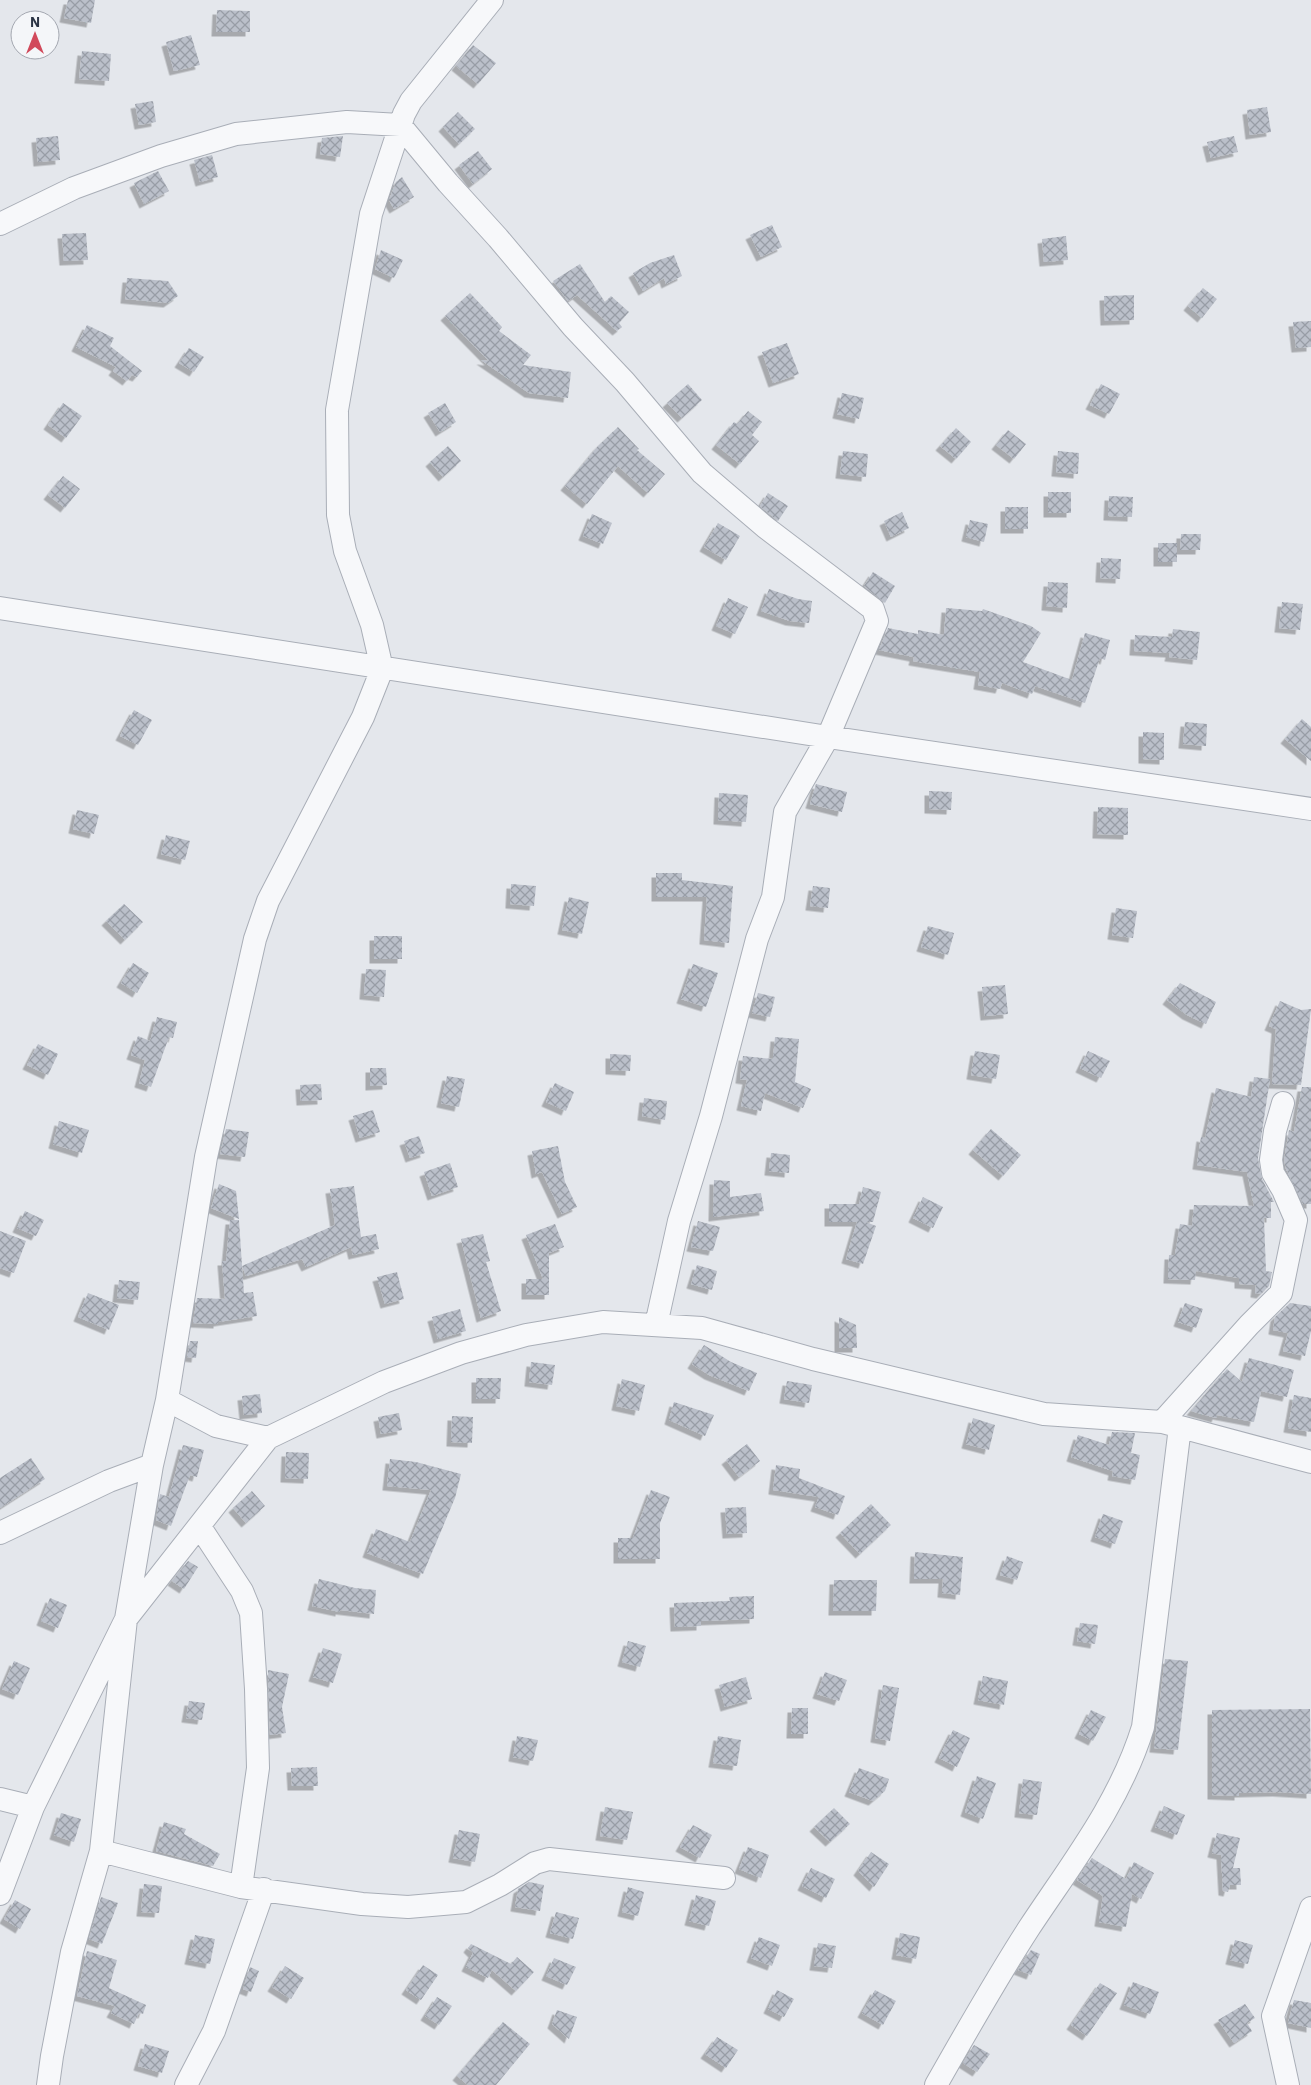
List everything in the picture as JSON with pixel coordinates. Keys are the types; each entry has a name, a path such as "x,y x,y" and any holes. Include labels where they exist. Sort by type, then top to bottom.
{"street":[{"path":"48,2085 72,1952 101,1851 126,1619 152,1465 167,1400 206,1157 255,939 268,901 363,717 382,669 372,625 345,551 338,514 337,410 371,214 400,125 411,101 492,0"},
{"path":"0,224 74,188 161,156 236,134 347,122 400,125 573,327 626,382 702,473 765,527 873,609 877,621 828,738 785,812 773,897 757,939 711,1116 680,1221 656,1325"},
{"path":"0,608 828,738 1311,809"},
{"path":"936,2085 1029,1929 1098,1827 1135,1753 1143,1727 1171,1425 1249,1325 1281,1293 1296,1220 1284,1190 1273,1173 1271,1160 1275,1131 1284,1103"},
{"path":"0,1894 33,1807 126,1619 268,1438 384,1382 462,1353 526,1335 603,1322 702,1328 822,1362 1044,1414 1171,1425 1311,1462"},
{"path":"167,1400 216,1426 268,1438"},
{"path":"0,1533 109,1481 152,1465"},
{"path":"200,1527 242,1591 250,1613 256,1689 258,1768 241,1887"},
{"path":"0,1799 33,1807"},
{"path":"101,1851 241,1887 362,1904 408,1907 466,1902 500,1885 535,1863 549,1859 724,1878"},
{"path":"186,2085 214,2031 264,1890"},
{"path":"1288,2085 1273,2016 1311,1908"}],"building":[{"path":"68,0 95,0 91,23 64,18"},
{"path":"217,10 250,11 250,32 216,32"},
{"path":"191,35 200,65 174,71 166,42"},
{"path":"473,45 496,63 478,84 456,66"},
{"path":"82,51 111,54 109,81 79,79"},
{"path":"153,101 156,122 139,125 135,104"},
{"path":"1267,107 1271,132 1250,135 1247,110"},
{"path":"458,112 475,129 459,144 443,127"},
{"path":"58,136 60,160 38,162 36,138"},
{"path":"343,136 340,157 320,154 322,138"},
{"path":"1234,136 1238,152 1211,158 1207,142"},
{"path":"478,151 492,169 473,184 459,165"},
{"path":"212,155 218,177 200,182 194,160"},
{"path":"158,171 169,191 144,204 134,183"},
{"path":"402,177 414,197 394,209 389,200 396,182"},
{"path":"772,225 782,247 761,257 750,235"},
{"path":"86,233 88,260 64,261 62,234"},
{"path":"1066,236 1068,260 1044,262 1042,239"},
{"path":"381,250 403,260 394,278 375,269"},
{"path":"674,255 682,276 666,284 664,278 643,291 633,273 650,263"},
{"path":"580,264 605,302 611,296 629,312 619,323 622,327 617,331 577,295 568,301 553,281"},
{"path":"127,278 168,281 178,296 168,303 125,299"},
{"path":"1203,288 1217,299 1202,318 1188,306"},
{"path":"470,293 502,327 499,331 531,355 523,365 571,372 568,398 529,393 481,360 489,361 445,316"},
{"path":"1134,295 1134,320 1105,321 1104,296"},
{"path":"1311,321 1311,347 1296,348 1293,322"},
{"path":"87,325 114,338 110,346 142,371 137,377 132,375 127,381 113,371 116,367 76,347"},
{"path":"787,343 799,374 773,383 762,352"},
{"path":"189,348 204,357 194,372 179,363"},
{"path":"688,384 702,400 682,418 667,403"},
{"path":"1101,384 1120,394 1109,414 1090,405"},
{"path":"842,393 864,398 859,419 837,414"},
{"path":"63,403 82,416 66,438 48,425"},
{"path":"445,403 456,422 440,432 428,413"},
{"path":"748,411 762,422 752,435 759,441 740,464 716,445 734,422 737,424"},
{"path":"618,427 639,449 637,450 665,474 648,493 618,466 587,504 565,486 598,446"},
{"path":"956,428 971,442 956,459 940,446"},
{"path":"1008,430 1026,444 1014,459 996,445"},
{"path":"448,446 461,461 443,477 430,462"},
{"path":"843,451 868,454 866,477 840,474"},
{"path":"1058,451 1079,453 1078,474 1056,472"},
{"path":"63,476 80,489 65,508 48,495"},
{"path":"1048,492 1071,492 1071,513 1048,513"},
{"path":"768,493 788,506 778,521 760,506"},
{"path":"1109,496 1133,497 1132,517 1108,516"},
{"path":"1005,507 1028,507 1028,529 1005,529"},
{"path":"902,512 909,528 891,537 884,521"},
{"path":"592,514 612,523 603,544 583,536"},
{"path":"970,520 988,524 984,542 966,537"},
{"path":"718,523 740,536 726,560 704,547"},
{"path":"1181,534 1201,534 1200,550 1180,550"},
{"path":"1158,543 1177,543 1177,562 1158,562"},
{"path":"1101,558 1121,559 1120,579 1100,578"},
{"path":"873,572 895,586 885,603 864,586"},
{"path":"1048,582 1068,583 1067,608 1046,606"},
{"path":"769,589 798,599 812,601 809,623 790,621 761,611"},
{"path":"728,598 748,607 735,634 716,626"},
{"path":"1282,602 1303,604 1300,630 1279,628"},
{"path":"946,608 982,611 983,609 1031,626 1041,633 1023,662 1072,680 1085,633 1110,640 1105,660 1100,658 1085,703 1035,686 1032,694 1002,683 1000,689 978,685 980,672 913,661 914,657 879,650 888,628 918,634 918,630 944,635"},
{"path":"1173,629 1200,632 1197,660 1169,657 1170,653 1134,651 1135,635 1172,637"},
{"path":"134,710 152,720 138,745 120,736"},
{"path":"1302,719 1311,727 1311,761 1285,739"},
{"path":"1185,722 1207,724 1206,746 1183,744"},
{"path":"1143,732 1164,733 1164,760 1143,759"},
{"path":"816,784 847,792 842,812 810,804"},
{"path":"929,791 952,792 951,810 929,809"},
{"path":"719,793 748,795 746,822 718,820"},
{"path":"1098,807 1128,808 1128,835 1097,834"},
{"path":"77,810 99,815 94,834 73,829"},
{"path":"166,835 190,841 185,860 161,854"},
{"path":"656,873 682,873 682,880 733,886 729,943 704,940 707,897 656,897"},
{"path":"511,884 536,886 534,906 510,904"},
{"path":"813,886 830,888 828,908 810,906"},
{"path":"569,897 589,902 582,934 562,930"},
{"path":"124,904 143,922 125,940 106,921"},
{"path":"1116,908 1137,911 1133,938 1112,935"},
{"path":"928,926 954,933 948,955 921,947"},
{"path":"374,936 402,936 402,959 374,959"},
{"path":"133,963 149,973 137,993 121,983"},
{"path":"693,964 718,973 706,1007 681,999"},
{"path":"366,969 386,970 384,997 364,995"},
{"path":"1180,983 1216,1002 1206,1024 1187,1015 1167,1000"},
{"path":"1005,985 1008,1014 985,1016 982,987"},
{"path":"758,993 775,997 770,1017 752,1013"},
{"path":"1280,1001 1301,1010 1311,1009 1301,1085 1272,1084 1276,1029 1269,1026"},
{"path":"157,1017 177,1022 173,1038 169,1037 151,1087 139,1083 145,1060 131,1055 138,1036 150,1041"},
{"path":"775,1037 799,1039 795,1082 811,1089 803,1108 765,1093 761,1111 741,1106 747,1080 740,1079 743,1056 773,1059"},
{"path":"38,1044 58,1054 48,1075 27,1065"},
{"path":"975,1051 1000,1055 996,1079 971,1075"},
{"path":"1088,1051 1110,1061 1101,1078 1080,1068"},
{"path":"610,1054 631,1055 630,1071 610,1070"},
{"path":"370,1068 386,1068 387,1085 370,1086"},
{"path":"447,1076 465,1079 459,1107 441,1103"},
{"path":"1254,1077 1270,1079 1258,1158 1262,1179 1274,1202 1271,1202 1271,1218 1264,1218 1266,1271 1272,1272 1269,1286 1261,1294 1255,1293 1256,1285 1239,1284 1239,1278 1196,1271 1195,1280 1168,1279 1169,1255 1175,1255 1180,1224 1192,1226 1194,1205 1254,1206 1247,1172 1197,1165 1201,1137 1205,1138 1216,1088 1251,1097"},
{"path":"555,1083 574,1092 566,1111 546,1102"},
{"path":"321,1084 322,1100 301,1101 300,1085"},
{"path":"1302,1087 1311,1087 1311,1204 1303,1204 1286,1169 1284,1160 1289,1130 1294,1132"},
{"path":"644,1098 667,1101 665,1120 642,1116"},
{"path":"373,1110 380,1132 360,1138 353,1116"},
{"path":"59,1121 89,1130 82,1153 53,1144"},
{"path":"226,1129 249,1132 245,1157 220,1154"},
{"path":"991,1129 1021,1155 1003,1176 973,1150"},
{"path":"419,1136 425,1153 410,1158 404,1141"},
{"path":"558,1146 565,1182 577,1207 562,1214 542,1172 536,1174 532,1151"},
{"path":"771,1153 790,1155 789,1173 769,1171"},
{"path":"450,1163 458,1187 432,1196 424,1172"},
{"path":"714,1180 730,1181 730,1197 761,1193 764,1211 713,1217"},
{"path":"219,1184 236,1191 239,1219 211,1208"},
{"path":"354,1186 361,1237 376,1234 379,1249 353,1255 351,1247 306,1267 302,1259 246,1276 242,1266 335,1225 330,1189"},
{"path":"863,1187 881,1192 873,1222 866,1222 876,1226 863,1264 846,1259 857,1222 829,1222 829,1204 859,1204"},
{"path":"923,1197 943,1207 933,1228 913,1218"},
{"path":"25,1211 44,1220 36,1236 17,1228"},
{"path":"230,1220 239,1220 244,1293 253,1292 257,1316 218,1322 218,1324 193,1323 197,1298 225,1299 222,1261 226,1261"},
{"path":"698,1221 720,1227 713,1251 691,1247"},
{"path":"555,1224 564,1247 549,1253 549,1295 526,1295 526,1279 543,1279 526,1235"},
{"path":"0,1231 26,1241 14,1273 0,1268"},
{"path":"483,1234 490,1261 486,1262 501,1311 481,1318 461,1239"},
{"path":"697,1265 717,1271 712,1290 691,1284"},
{"path":"397,1272 404,1299 385,1304 377,1277"},
{"path":"119,1280 140,1282 138,1300 117,1298"},
{"path":"88,1293 119,1305 109,1330 78,1317"},
{"path":"1185,1303 1203,1309 1196,1328 1178,1322"},
{"path":"1290,1303 1311,1306 1311,1331 1305,1356 1283,1351 1288,1333 1273,1330 1275,1317"},
{"path":"460,1309 466,1331 438,1339 432,1317"},
{"path":"839,1317 856,1325 857,1348 839,1348"},
{"path":"190,1341 198,1341 196,1358 187,1357"},
{"path":"704,1345 731,1362 757,1373 749,1391 709,1375 692,1364"},
{"path":"1249,1358 1294,1370 1287,1397 1261,1391 1254,1422 1217,1415 1216,1418 1191,1411 1227,1369 1242,1382"},
{"path":"531,1362 555,1365 552,1385 529,1382"},
{"path":"476,1378 501,1378 500,1399 476,1399"},
{"path":"622,1379 645,1385 639,1411 616,1406"},
{"path":"787,1381 812,1385 809,1403 784,1399"},
{"path":"260,1394 262,1413 244,1415 242,1396"},
{"path":"1294,1395 1311,1398 1311,1432 1288,1428"},
{"path":"674,1402 714,1415 705,1436 669,1420"},
{"path":"399,1413 402,1430 381,1434 378,1417"},
{"path":"452,1416 473,1417 472,1443 451,1442"},
{"path":"973,1418 995,1425 989,1450 966,1444"},
{"path":"1112,1432 1135,1433 1131,1453 1140,1455 1135,1480 1112,1476 1113,1471 1071,1457 1078,1435 1109,1445"},
{"path":"747,1444 760,1461 739,1477 726,1460"},
{"path":"183,1445 204,1450 197,1477 190,1475 171,1526 156,1520 160,1494 169,1497"},
{"path":"286,1452 309,1453 308,1479 285,1478"},
{"path":"31,1458 45,1479 0,1508 0,1478"},
{"path":"390,1459 416,1462 461,1474 455,1498 423,1574 367,1553 376,1529 410,1542 431,1490 387,1486"},
{"path":"776,1465 800,1469 799,1478 845,1496 838,1515 815,1507 819,1497 773,1490"},
{"path":"651,1490 670,1497 660,1523 660,1559 618,1559 618,1538 633,1538"},
{"path":"252,1491 265,1506 246,1523 233,1508"},
{"path":"871,1504 891,1525 860,1554 840,1533"},
{"path":"746,1507 747,1533 727,1534 725,1508"},
{"path":"1103,1514 1123,1521 1115,1544 1095,1537"},
{"path":"915,1552 963,1557 960,1595 942,1593 943,1579 914,1579"},
{"path":"1007,1556 1023,1562 1017,1580 1000,1575"},
{"path":"188,1561 198,1567 184,1589 172,1581"},
{"path":"319,1579 355,1588 376,1590 374,1614 340,1610 340,1612 312,1606"},
{"path":"834,1580 877,1580 876,1611 833,1611"},
{"path":"754,1596 754,1619 701,1621 701,1626 675,1627 674,1603 730,1601 729,1597"},
{"path":"50,1598 67,1605 58,1628 41,1621"},
{"path":"1080,1623 1098,1625 1095,1644 1077,1641"},
{"path":"628,1641 646,1646 640,1667 622,1662"},
{"path":"323,1648 342,1654 333,1683 313,1677"},
{"path":"1165,1659 1188,1661 1178,1750 1154,1748"},
{"path":"14,1661 30,1668 18,1695 2,1689"},
{"path":"268,1670 289,1674 282,1707 286,1733 270,1735"},
{"path":"825,1672 847,1680 839,1701 817,1694"},
{"path":"983,1676 1008,1681 1004,1705 978,1700"},
{"path":"746,1677 752,1699 725,1707 719,1685"},
{"path":"883,1685 899,1688 890,1741 875,1738"},
{"path":"189,1701 205,1703 202,1720 186,1718"},
{"path":"792,1708 808,1708 808,1734 791,1734"},
{"path":"1310,1709 1311,1794 1277,1792 1239,1793 1239,1796 1212,1795 1212,1710"},
{"path":"1091,1710 1106,1717 1093,1741 1079,1734"},
{"path":"953,1730 970,1738 957,1767 939,1758"},
{"path":"517,1736 538,1740 533,1761 513,1757"},
{"path":"718,1736 741,1740 737,1766 713,1763"},
{"path":"317,1767 318,1786 292,1786 291,1768"},
{"path":"859,1768 889,1779 885,1791 873,1801 849,1792"},
{"path":"977,1776 996,1783 983,1819 965,1812"},
{"path":"1023,1779 1042,1782 1037,1815 1019,1813"},
{"path":"1164,1806 1185,1815 1177,1835 1155,1827"},
{"path":"605,1807 633,1812 627,1840 600,1836"},
{"path":"834,1808 850,1824 830,1842 814,1827"},
{"path":"61,1813 81,1819 74,1842 54,1835"},
{"path":"164,1822 186,1829 184,1834 220,1854 213,1866 156,1851"},
{"path":"693,1825 712,1835 700,1858 680,1847"},
{"path":"459,1830 480,1834 475,1862 453,1858"},
{"path":"1217,1833 1240,1838 1233,1868 1240,1868 1241,1885 1230,1885 1228,1892 1223,1891 1221,1855 1212,1853"},
{"path":"748,1847 769,1855 761,1878 739,1869"},
{"path":"871,1852 889,1864 874,1887 858,1871"},
{"path":"1092,1858 1126,1879 1134,1862 1154,1873 1141,1899 1132,1894 1126,1927 1099,1922 1103,1896 1077,1880"},
{"path":"811,1868 835,1879 826,1898 802,1886"},
{"path":"529,1882 544,1885 540,1911 515,1907 518,1889"},
{"path":"144,1884 162,1886 159,1913 141,1912"},
{"path":"628,1887 644,1892 638,1916 622,1912"},
{"path":"696,1895 716,1901 709,1926 689,1921"},
{"path":"101,1897 118,1903 102,1944 89,1939"},
{"path":"15,1900 31,1909 20,1929 4,1919"},
{"path":"556,1912 579,1918 573,1939 550,1933"},
{"path":"900,1933 920,1937 916,1959 896,1955"},
{"path":"195,1935 215,1939 210,1964 189,1960"},
{"path":"759,1937 780,1945 772,1966 751,1958"},
{"path":"1235,1940 1253,1945 1248,1964 1230,1960"},
{"path":"818,1943 836,1946 832,1968 814,1966"},
{"path":"471,1944 511,1964 517,1957 534,1972 516,1991 492,1970 488,1978 466,1967 473,1953 468,1948"},
{"path":"1031,1950 1040,1954 1031,1975 1018,1970"},
{"path":"87,1951 117,1960 109,1988 146,2005 143,2014 139,2013 134,2024 111,2013 115,2006 77,1996"},
{"path":"554,1958 576,1967 567,1985 546,1976"},
{"path":"423,1965 438,1975 421,2000 406,1990"},
{"path":"285,1966 304,1978 291,1999 272,1987"},
{"path":"250,1967 259,1971 251,1992 243,1989"},
{"path":"1133,1982 1159,1992 1150,2014 1124,2005"},
{"path":"1100,1983 1117,1993 1087,2036 1071,2025"},
{"path":"777,1990 794,1999 784,2017 768,2009"},
{"path":"875,1990 896,2001 883,2025 862,2013"},
{"path":"437,1997 452,2006 439,2025 425,2016"},
{"path":"1294,2000 1311,2003 1311,2028 1288,2023"},
{"path":"1245,2004 1255,2018 1247,2023 1252,2031 1234,2043 1218,2020"},
{"path":"557,2010 577,2017 569,2039 552,2024"},
{"path":"503,2022 530,2044 496,2085 468,2085 457,2076"},
{"path":"717,2037 738,2050 726,2068 705,2054"},
{"path":"145,2044 169,2051 162,2073 138,2066"},
{"path":"974,2045 990,2054 977,2072 963,2063"}]}
